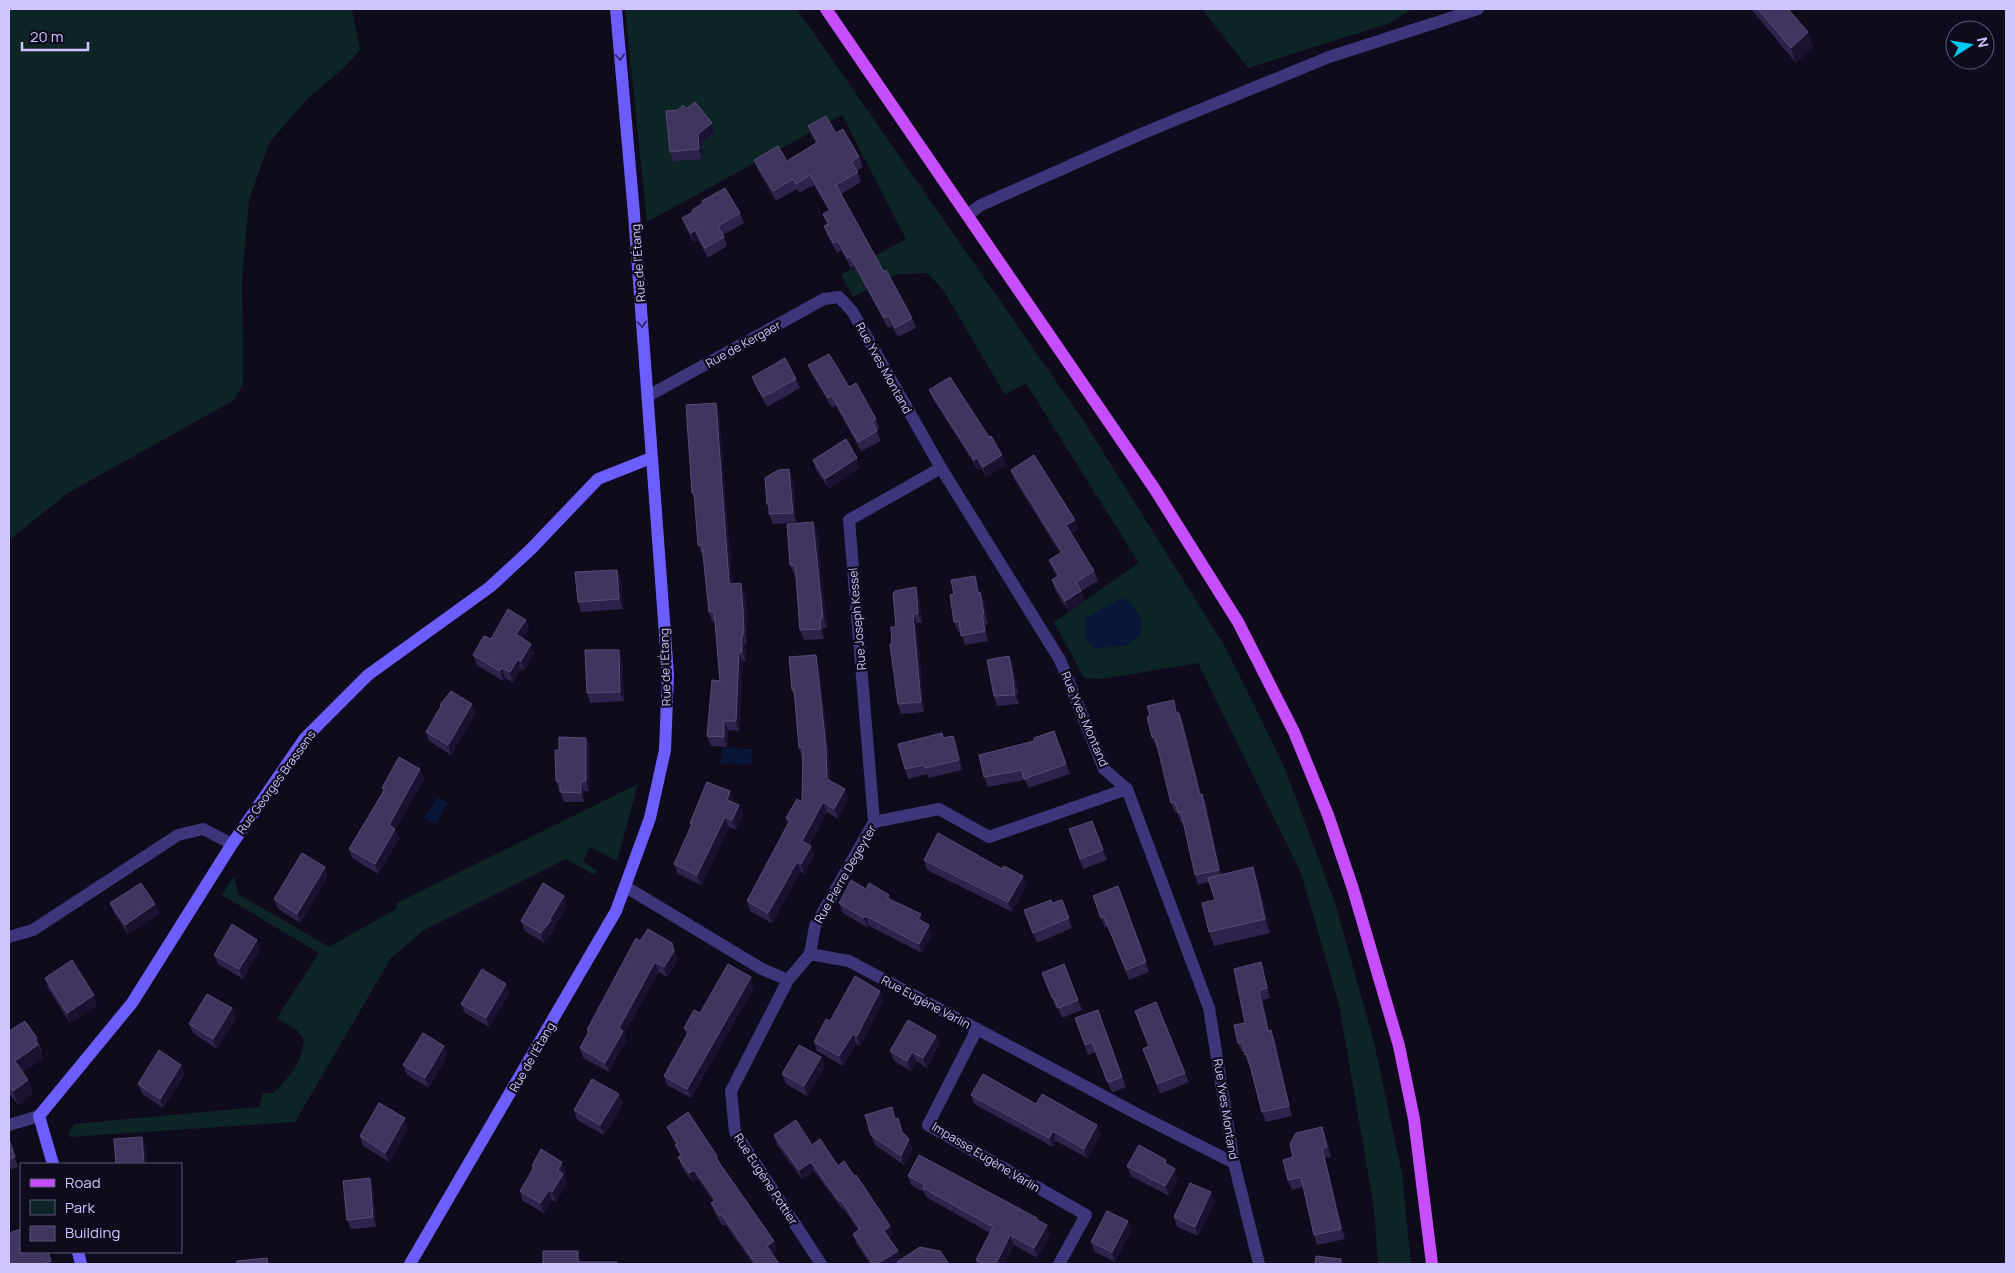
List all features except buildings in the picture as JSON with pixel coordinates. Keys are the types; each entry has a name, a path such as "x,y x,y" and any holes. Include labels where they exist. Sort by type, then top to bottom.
{"main road":[{"path":"826,9 1154,488 1238,622 1294,732 1328,815 1353,888 1399,1046 1414,1119 1432,1264"}],"street":[{"name":"Rue de l'Étang","path":"410,1264 616,911 650,818 665,750 668,675 648,396 616,9"},
{"path":"967,215 981,205 1142,134 1329,57 1478,9"},
{"name":"Rue de Kergaer","path":"648,396 824,299 839,297"},
{"name":"Rue Yves Montand","path":"839,297 852,311 941,468 1060,660 1104,769 1127,789 1209,1008 1234,1163 1259,1264"},
{"name":"Rue Georges Brassens","path":"39,1116 132,1003 232,844 305,738 368,675 490,587 531,550 598,479 651,458"},
{"name":"Rue Joseph Kessel","path":"874,822 850,520 941,468"},
{"name":"Rue Pierre Degeyter","path":"810,954 814,926 874,822 939,810 989,837 1127,789"},
{"path":"9,937 33,930 178,835 203,829 232,844"},
{"path":"626,887 762,969 788,980 810,954"},
{"name":"Rue Eugène Varlin","path":"810,954 849,961 1234,1163"},
{"name":"Rue Eugène Pottier","path":"788,980 731,1091 735,1132 821,1264"},
{"name":"Impasse Eugène Varlin","path":"977,1029 928,1125 1086,1215 1059,1264"},
{"path":"9,1125 39,1116 53,1163"}],"green space":[{"path":"9,9 352,9 360,50 345,67 307,99 269,143 249,200 242,279 243,385 234,400 68,493 9,540"},
{"path":"625,9 797,9 1083,420 1224,645 1285,769 1335,903 1374,1042 1402,1174 1411,1264 1378,1264 1374,1208 1339,1004 1301,873 1198,663 1102,679 1084,678 1054,622 1139,563 1026,383 1005,395 944,291 927,273 897,274 853,297 841,275 906,239 842,115 647,222"},
{"path":"1202,9 1412,9 1390,23 1248,68"},
{"path":"638,784 617,861 590,847 583,861 597,871 594,875 566,859 424,930 391,958 295,1122 69,1137 70,1130 75,1124 259,1107 263,1093 274,1093 294,1070 300,1057 304,1040 298,1031 277,1018 319,953 222,895 234,876 238,894 329,947 396,909 397,903"}],"water":[{"path":"1122,598 1131,603 1143,621 1141,635 1124,646 1094,648 1085,639 1085,618"},
{"path":"722,748 752,749 751,764 721,763"},
{"path":"437,797 448,803 435,825 424,818"}]}
